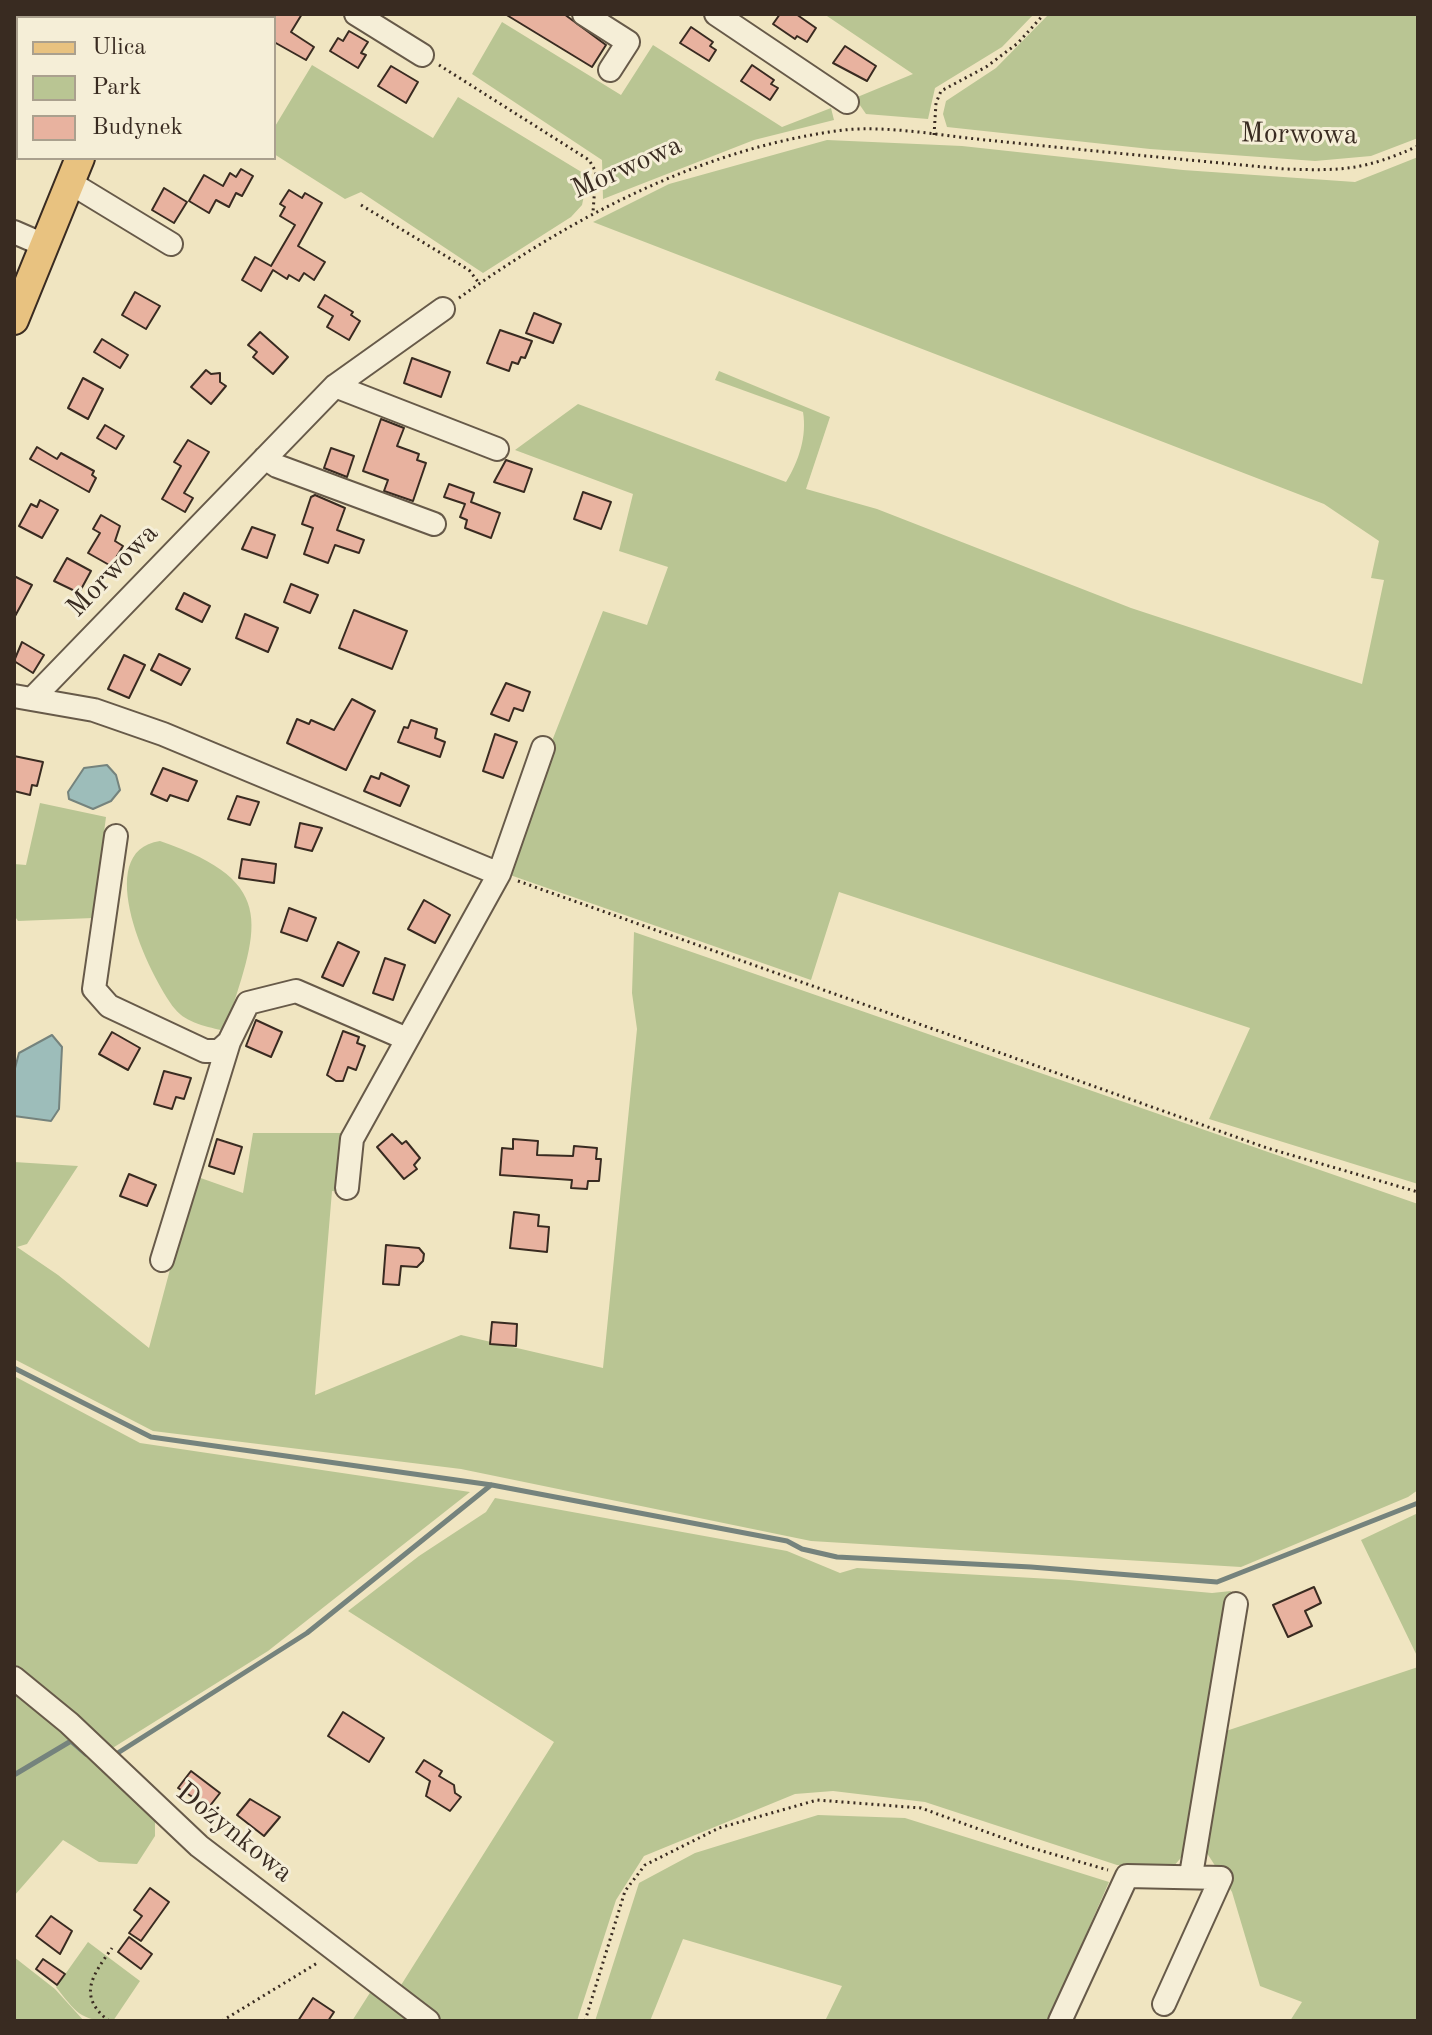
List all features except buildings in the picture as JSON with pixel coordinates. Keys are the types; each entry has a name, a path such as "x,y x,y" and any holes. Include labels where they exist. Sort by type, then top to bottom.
{"main road":[{"path":"14,320 74,170"}],"street":[{"path":"356,14 426,57"},
{"path":"584,14 628,42 610,70"},
{"path":"716,14 847,102"},
{"path":"74,170 171,244"},
{"path":"14,232 44,245"},
{"name":"Morwowa","path":"23,698 335,386 443,309"},
{"path":"335,386 497,449"},
{"path":"265,458 277,466 434,524"},
{"name":"Morwowa","path":"23,698 94,710 163,734 499,874"},
{"path":"347,1188 352,1139 499,874 543,748"},
{"path":"116,836 94,989 101,1001 109,1006 205,1051 219,1051 229,1042"},
{"path":"162,1260 229,1042 248,1003 296,991 407,1039"},
{"path":"1191,1875 1236,1604"},
{"name":"Dożynkowa","path":"14,1678 93,1746 199,1846 428,2021"},
{"path":"1060,2021 1127,1876 1221,1878 1164,2004"}],"path":[{"path":"934,135 936,103 941,91 986,67 1018,43 1044,14"},
{"path":"426,57 589,160 596,172 593,214"},
{"name":"Morwowa","path":"443,309 479,283 593,214 641,190 761,146 845,130 934,135 1329,171 1373,166 1418,146"},
{"path":"361,205 469,270 479,283"},
{"path":"499,874 1267,1148 1418,1192"},
{"path":"585,2021 625,1891 645,1865 719,1828 817,1800 921,1808 1025,1846 1127,1876"},
{"path":"109,2021 95,2010 89,1992 94,1975 112,1948"},
{"path":"222,2021 336,1952"}],"green space":[{"path":"824,14 1034,14 1002,47 935,88 928,119 866,114 855,98 913,74"},
{"path":"1049,14 1418,14 1418,138 1371,156 1315,161 1150,149 947,127 943,114 946,101 996,68"},
{"path":"502,22 621,95 653,45 782,127 831,108 834,120 754,140 603,199 602,160 472,74"},
{"path":"312,65 433,138 458,97 588,176 582,205 571,217 483,273 361,192 345,199 276,155 276,125"},
{"path":"827,140 962,146 1183,170 1355,182 1418,157 1418,1184 1209,1119 1250,1028 839,892 811,980 510,875 552,741 603,611 647,625 668,567 619,551 633,494 515,450 578,404 786,482 801,448 803,412 715,380 719,371 830,417 806,489 877,509 1131,608 1362,684 1384,580 1371,578 1379,541 1324,504 593,222 669,184"},
{"path":"40,803 106,817 93,918 18,921 14,915 14,864 26,865"},
{"path":"160,841 199,857 227,874 243,893 251,914 246,964 225,1031 198,1024 175,1009 140,944 127,890 129,867 139,850"},
{"path":"634,932 1418,1204 1418,1490 1408,1497 1241,1567 811,1541 461,1469 153,1431 14,1359 14,1162 78,1166 27,1244 17,1247 58,1275 149,1348 195,1176 243,1193 253,1133 349,1133 340,1192 332,1191 315,1395 461,1335 603,1368 637,1029 632,993"},
{"path":"14,1376 140,1443 470,1492 268,1651 111,1749 14,1672"},
{"path":"495,1498 787,1551 840,1573 857,1568 1069,1580 1212,1593 1231,1591 1185,1853 1173,1867 1117,1865 925,1802 833,1791 795,1794 644,1856 616,1900 577,2021 441,2021 398,1990 554,1742 348,1611 419,1556 486,1512"},
{"path":"1418,1513 1418,1658 1361,1540"},
{"path":"1418,1667 1418,2021 1290,2021 1302,2002 1260,1986 1232,1892 1203,1847 1223,1732"},
{"path":"14,1690 155,1813 155,1836 137,1864 99,1862 63,1840 14,1896"},
{"path":"818,1815 905,1818 1109,1882 1048,2021 825,2021 842,1986 683,1939 650,2021 595,2021 639,1883 695,1853"},
{"path":"88,1942 140,1981 113,2021 86,2017 56,1987"},
{"path":"14,1957 55,1989 84,2021 14,2021"},
{"path":"373,1988 418,2021 352,2021"}],"water":[{"path":"107,765 116,775 120,790 111,801 93,809 69,799 68,792 84,768"},
{"path":"52,1035 62,1047 59,1109 51,1121 14,1116 14,1072 19,1053"}],"waterway":[{"path":"14,1368 151,1437 492,1485 787,1541 802,1549 837,1557 1031,1567 1217,1582 1418,1503"},
{"path":"113,1756 307,1633 491,1485"},
{"path":"14,1775 71,1741 86,1754"}]}
